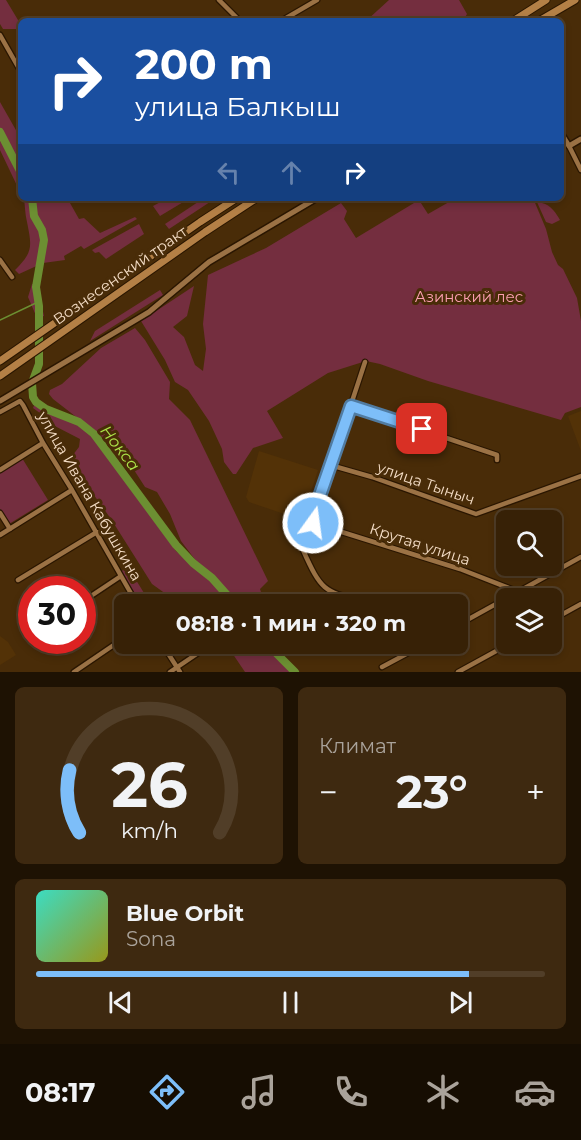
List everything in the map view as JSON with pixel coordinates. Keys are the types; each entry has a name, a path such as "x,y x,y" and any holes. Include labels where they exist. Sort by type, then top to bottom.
{"main road":[{"path":"518,18 546,0"},
{"path":"544,18 575,0"},
{"name":"Вознесенский тракт","path":"0,361 232,201"},
{"name":"Вознесенский тракт","path":"0,376 252,201"}],"street":[{"path":"219,0 237,18"},
{"path":"286,18 317,0"},
{"path":"0,35 18,67"},
{"path":"568,146 581,138"},
{"path":"564,139 581,170"},
{"path":"0,401 149,312 209,262 312,201"},
{"path":"0,260 12,277"},
{"path":"336,594 321,585 303,550 365,362"},
{"name":"улица Ивана Кабушкина","path":"0,412 20,401 131,594"},
{"path":"351,406 497,455 497,460"},
{"path":"0,470 43,443"},
{"name":"улица Тыныч","path":"330,465 372,477 476,514 581,476"},
{"path":"0,535 72,490"},
{"path":"0,513 10,529"},
{"name":"Крутая улица","path":"313,523 460,569 509,588"},
{"path":"25,576 97,532"},
{"path":"526,588 581,557"},
{"path":"96,593 121,576"},
{"path":"562,614 581,604"},
{"path":"468,620 496,605"},
{"path":"74,672 114,645"},
{"path":"458,672 496,651"},
{"path":"169,654 179,670"},
{"path":"170,672 179,670 198,654"},
{"path":"382,667 406,654"}],"shaded area":[{"path":"581,411 581,451 568,416"},
{"path":"259,451 318,470 302,520 249,502 246,497"},
{"path":"0,636 8,642 16,655 0,665"}],"green space":[{"path":"0,0 6,0 18,20 18,33 16,29 3,29 0,24"},
{"path":"389,0 459,0 467,14 465,18 369,18"},
{"path":"0,102 18,134 18,188 0,150"},
{"path":"24,201 74,201 70,203 79,219 84,218 100,233 135,217 137,219 84,249 81,246 64,256 65,260 43,263 19,274 15,270 30,249"},
{"path":"162,201 185,201 160,216 153,206"},
{"path":"200,201 211,201 169,229 165,224"},
{"name":"Азинский лес","path":"417,201 428,214 451,201 534,201 546,229 552,252 577,298 581,321 581,407 565,413 561,420 366,361 328,373 267,411 283,438 253,448 236,474 233,474 224,462 222,449 209,421 188,390 175,382 165,360 141,321 194,286 187,316 173,327 184,337 195,365 203,371 206,349 203,324 208,275 266,248 341,203 347,211 344,219 356,238"},
{"path":"536,201 541,201 551,207 560,220 552,224 546,222"},
{"path":"139,224 144,234 106,259 99,252 95,253 92,250"},
{"path":"32,284 37,285 44,316 37,318 28,297"},
{"path":"160,290 163,295 90,341 95,331"},
{"path":"135,328 145,340 170,382 169,399 190,420 268,581 260,589 262,594 230,594 219,587 181,541 170,514 157,492 145,487 116,442 106,440 49,394 50,390 62,384 101,348"},
{"path":"35,403 43,410 78,424 92,435 176,551 225,594 166,594 152,584 111,519 69,460 79,447 80,439 47,422 44,416 33,408"},
{"path":"22,458 48,500 9,524 0,510 0,473"},
{"path":"128,567 144,593 134,594 120,572"},
{"path":"233,654 281,654 299,672 245,672"}],"waterway":[{"name":"Нокса","path":"0,132 18,167"},
{"name":"Нокса","path":"32,201 34,216 42,230 44,240 36,287 39,306 39,364 32,383 33,397 46,409 79,422 94,434 176,545 226,594"},
{"path":"0,320 38,302"},
{"name":"Нокса","path":"277,654 295,672"}],"route":[{"path":"313,523 319,498 351,406 422,429"}]}
